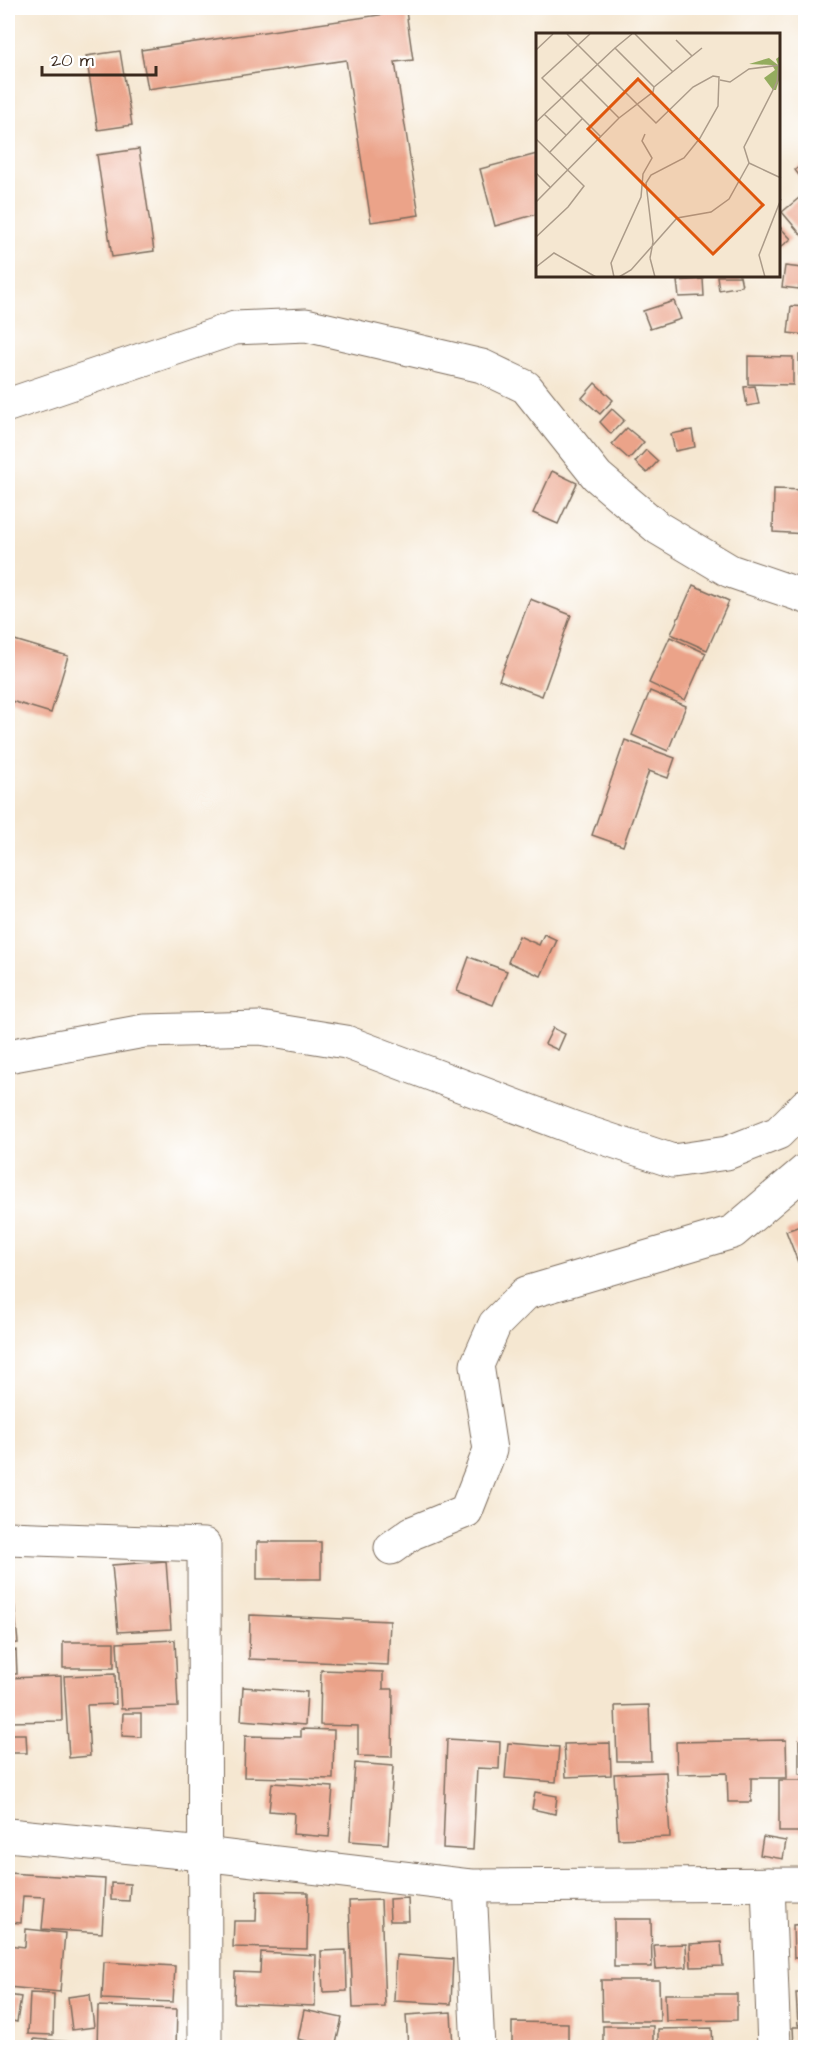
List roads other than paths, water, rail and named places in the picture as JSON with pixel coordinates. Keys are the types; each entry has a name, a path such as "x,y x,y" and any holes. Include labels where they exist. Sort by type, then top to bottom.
{"street":[{"path":"8,405 235,328 306,326 482,366 526,387 597,476 658,528 730,571 806,597"},
{"path":"8,1056 144,1030 260,1028 346,1042 574,1128 673,1161 727,1153 778,1133 806,1105"},
{"path":"392,1548 412,1533 466,1511 490,1450 477,1365 495,1324 526,1293 733,1232 806,1170"},
{"path":"8,1538 204,1545 205,2048"},
{"path":"8,1835 203,1854 470,1886 806,1884"},
{"path":"768,1884 774,2048"},
{"path":"470,1886 478,2048"}]}
